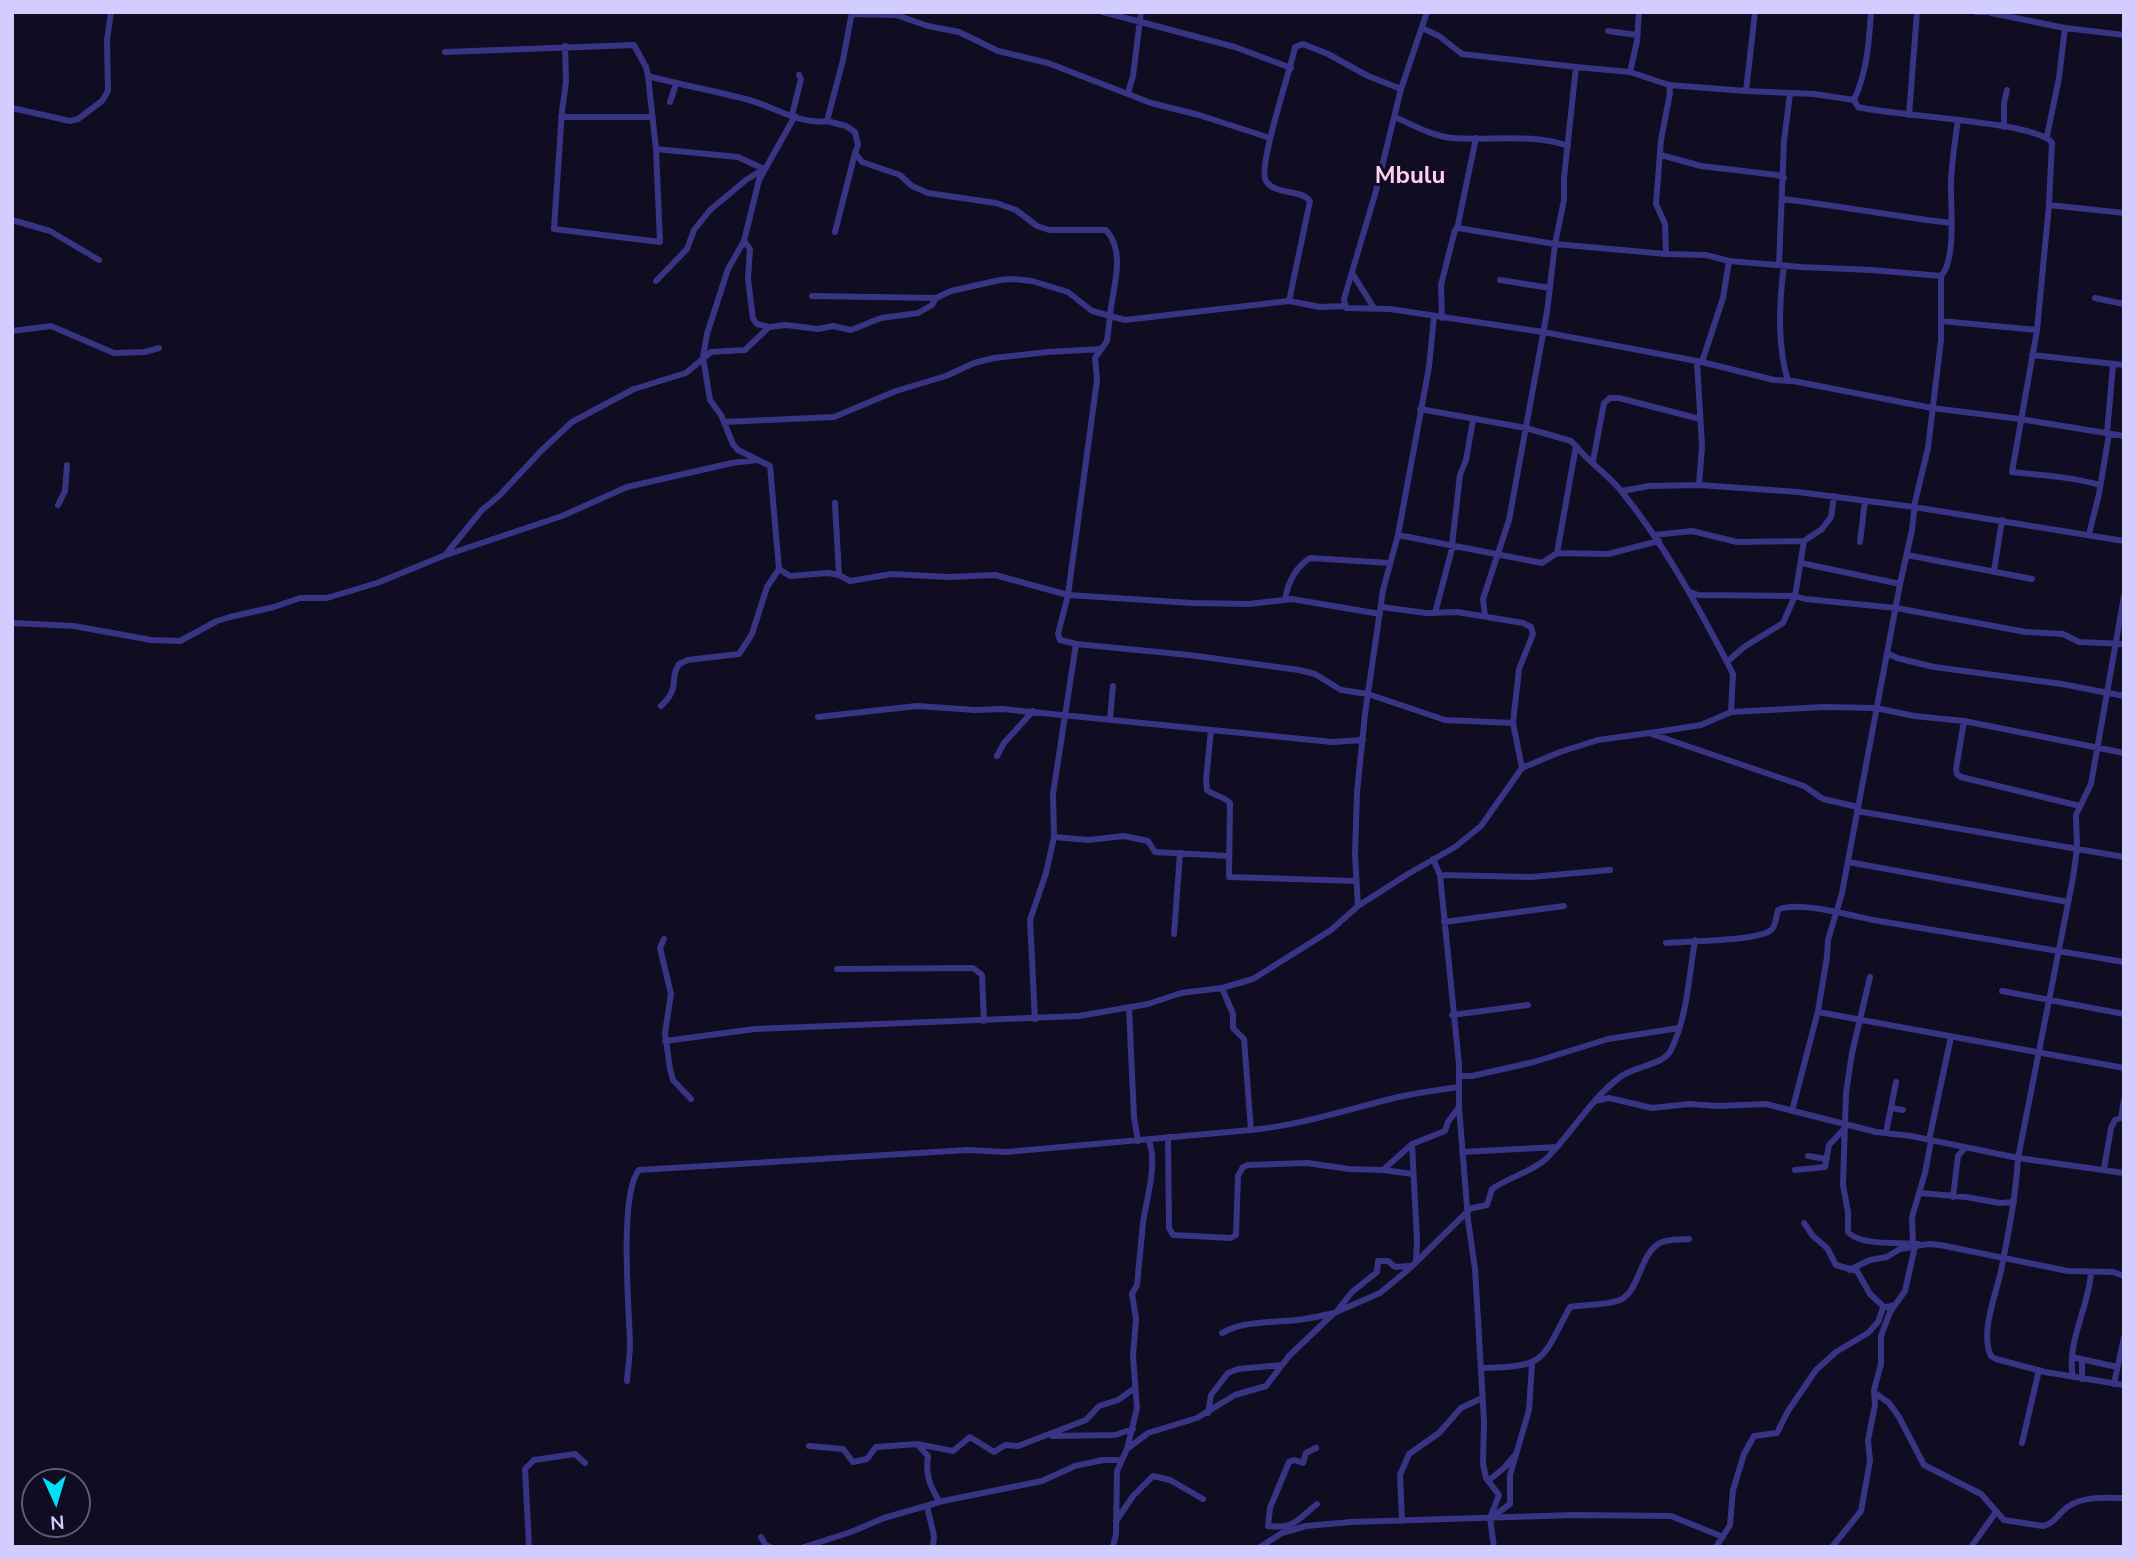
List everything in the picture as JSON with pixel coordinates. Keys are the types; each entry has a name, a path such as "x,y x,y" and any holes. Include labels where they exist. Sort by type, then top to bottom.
{"street":[{"path":"12,108 70,121 78,119 102,101 109,87 107,40 111,12"},
{"path":"1103,12 1235,47 1291,68"},
{"path":"1128,93 1133,76 1141,12"},
{"path":"1344,306 1401,89 1427,12"},
{"path":"1630,72 1639,12"},
{"path":"1746,92 1755,12"},
{"path":"1854,100 1862,82 1871,12"},
{"path":"1909,116 1917,12"},
{"path":"1976,12 2065,28 2124,35"},
{"path":"827,121 852,13 896,15 928,26 959,32 998,51 1048,63 1151,103 1270,138"},
{"path":"1422,28 1439,36 1462,54 1630,72 1669,85 1746,92 1814,94 1854,100"},
{"path":"2047,136 2059,78 2065,28"},
{"path":"1608,31 1637,35"},
{"path":"445,52 565,46 634,44 646,66 648,76 656,149 660,242 554,229 561,117 566,82 565,46"},
{"path":"1289,301 1310,201 1304,195 1275,188 1265,180 1264,165 1295,47 1303,44 1401,89"},
{"path":"1485,616 1483,599 1509,520 1543,332 1564,200 1576,67"},
{"path":"661,706 675,688 675,671 679,664 713,656 734,655 741,651 752,634 767,587 779,569 771,466 746,454 733,444 724,422 710,400 703,356 707,334 728,270 744,241 764,169 793,116 801,79 799,75"},
{"path":"648,76 750,100 793,116 814,122 827,121 855,132 858,145 835,232"},
{"path":"670,102 676,84"},
{"path":"1666,254 1665,224 1656,204 1669,85"},
{"path":"2004,127 2007,90"},
{"path":"1788,381 1782,363 1780,335 1784,141 1790,94"},
{"path":"1854,100 1858,107 2004,127 2047,136 2052,143 2037,330 2012,472 2049,477 2059,475 2100,485"},
{"path":"561,117 652,117"},
{"path":"1395,117 1437,135 1536,140 1568,146"},
{"path":"1792,1111 1818,1012 1828,940 1848,862 1914,506 1928,447 1941,340 1941,276 1945,271 1951,223 1951,185 1958,120"},
{"path":"1358,906 1357,792 1383,590 1398,535 1438,317 1441,285 1457,229 1476,138"},
{"path":"656,149 738,157 764,169"},
{"path":"855,153 862,162 900,174 912,186 928,193 967,197 1006,206 1037,226 1049,230 1106,230 1112,237 1118,254 1107,341 1095,358 1097,380 1068,595 1058,635 1063,642 1299,670 1315,674 1340,690 1368,694 1445,720 1513,723"},
{"path":"1661,155 1701,166 1784,178"},
{"path":"656,281 687,249 694,230 710,210 746,180 764,169"},
{"path":"1783,199 1951,223"},
{"path":"2049,205 2124,213"},
{"path":"12,220 50,232 99,260"},
{"path":"1457,229 1555,244 1706,255 1729,261 1941,276"},
{"path":"744,241 750,249 748,279 753,319 757,324 769,327 786,325 818,329 832,326 851,330 881,318 918,313 927,309 936,298 951,291 1000,280 1032,281 1068,292 1091,311 1125,320 1289,301 1320,307 1374,307 1543,332 1700,362 1774,380 1932,408 2124,436"},
{"path":"1699,485 1702,446 1700,362 1723,299 1729,261"},
{"path":"1352,273 1374,307"},
{"path":"1500,279 1550,288"},
{"path":"812,296 936,298"},
{"path":"2095,298 2124,304"},
{"path":"1941,321 2037,330"},
{"path":"12,331 51,326 114,353 145,352 159,348"},
{"path":"443,556 482,510 572,422 634,389 686,373 703,356 719,351 745,350 769,327"},
{"path":"724,422 834,417 896,391 936,380 974,363 1048,352 1101,349"},
{"path":"2032,355 2124,365"},
{"path":"2089,534 2108,434 2113,365"},
{"path":"1593,461 1604,403 1610,398 1700,419"},
{"path":"1420,409 1526,428 1571,441 1593,461 1622,491 1690,592 1733,674 1731,712"},
{"path":"1435,613 1452,545 1460,475 1466,460 1473,420"},
{"path":"1557,553 1576,446"},
{"path":"12,623 74,626 150,640 180,641 217,621 300,598 327,597 355,590 443,556 562,516 646,481 732,463 760,460"},
{"path":"58,505 65,491 67,465"},
{"path":"1622,491 1648,486 1699,485 1834,496 1914,506 2124,541"},
{"path":"1398,535 1542,563 1557,553 1608,554 1656,538 1692,531 1737,542 1804,541 1822,529 1831,517 1834,496"},
{"path":"1860,542 1865,501"},
{"path":"835,503 839,575"},
{"path":"1993,571 2002,520"},
{"path":"1727,662 1744,647 1783,623 1795,596 1804,541"},
{"path":"1907,555 2032,579"},
{"path":"1285,599 1289,580 1310,558 1390,563"},
{"path":"1801,563 1900,584"},
{"path":"779,569 790,576 839,575 850,581 892,574 948,577 995,575 1068,595 1192,603 1249,604 1285,599 1381,611 1448,611 1528,624 1532,631 1519,669 1513,723 1522,768"},
{"path":"1690,592 1698,595 1795,596 1896,608 2026,632 2063,634 2079,642 2120,644"},
{"path":"2124,596 2120,644 2107,692 2099,748 2091,784 2076,816 2077,849 2049,1000 2036,1054 2004,1258 1991,1307 1989,1353 1996,1359 2039,1370 2124,1385"},
{"path":"1035,1019 1030,920 1046,873 1054,837 1053,794 1076,644"},
{"path":"1887,653 1934,667 2124,696"},
{"path":"1110,720 1113,686"},
{"path":"818,718 917,706 1033,711 1332,742 1363,740"},
{"path":"665,1041 755,1029 1079,1016 1129,1008 1181,993 1222,988 1253,979 1331,930 1358,906 1455,847 1481,826 1522,768 1598,740 1701,726 1731,712 1824,707 1876,708 1914,716 1964,721 2124,753"},
{"path":"997,756 1004,743 1033,711"},
{"path":"1964,721 1956,769 1961,777 2080,806"},
{"path":"1211,730 1207,790 1226,798 1230,803 1230,877 1356,881"},
{"path":"1648,733 1804,786 1823,799 1857,809 2124,857"},
{"path":"1054,837 1088,840 1124,836 1148,841 1156,852 1228,856"},
{"path":"1174,934 1180,853"},
{"path":"1433,859 1440,875 1459,1076 1462,1152 1475,1269 1485,1431 1483,1464 1488,1481 1500,1495 1490,1518 1494,1547"},
{"path":"1848,862 2068,902"},
{"path":"1440,875 1531,877 1610,870"},
{"path":"1444,922 1564,906"},
{"path":"1666,943 1749,939 1765,935 1773,928 1778,910 1783,907 1837,912 2124,962"},
{"path":"664,939 660,948 671,998 665,1041 671,1076 691,1099"},
{"path":"1222,1333 1247,1323 1335,1313 1380,1293 1414,1264 1468,1210 1487,1205 1492,1189 1545,1160 1584,1111 1619,1077 1639,1066 1654,1064 1670,1053 1679,1028 1695,940"},
{"path":"837,970 973,968 982,975 984,1021"},
{"path":"1870,977 1852,1053 1845,1126 1843,1185 1848,1212 1848,1233 1855,1238 1877,1242 1940,1245 2091,1273 2113,1272 2124,1276"},
{"path":"1222,988 1233,1015 1233,1028 1244,1039 1251,1130"},
{"path":"2002,991 2124,1014"},
{"path":"1452,1015 1528,1004"},
{"path":"1129,1008 1134,1117 1138,1141"},
{"path":"1818,1012 2124,1068"},
{"path":"1459,1076 1472,1076 1534,1062 1608,1039 1679,1028"},
{"path":"1832,1547 1861,1511 1870,1461 1868,1440 1881,1364 1881,1336 1895,1305 1905,1291 1916,1244 1912,1217 1920,1193 1951,1037"},
{"path":"1886,1133 1896,1082"},
{"path":"627,1381 630,1346 627,1226 631,1185 639,1170 955,1150 1006,1152 1149,1141 1303,1123 1397,1097 1459,1087"},
{"path":"1595,1101 1609,1098 1652,1108 1689,1104 1766,1104 1845,1126 2018,1158 2124,1173"},
{"path":"2104,1169 2111,1128 2113,1122 2123,1116 2124,1100"},
{"path":"1383,1170 1412,1143 1445,1131 1459,1107"},
{"path":"1892,1108 1903,1110"},
{"path":"1795,1170 1826,1166 1829,1145 1845,1126"},
{"path":"1168,1137 1169,1228 1173,1235 1231,1238 1236,1235 1238,1176 1242,1167 1248,1165 1307,1163 1413,1174"},
{"path":"1113,1547 1116,1479 1120,1460 1133,1430 1137,1408 1133,1356 1136,1319 1132,1294 1137,1285 1150,1184 1149,1141"},
{"path":"1412,1143 1417,1241 1414,1264"},
{"path":"1462,1152 1557,1147"},
{"path":"1954,1197 1958,1156 1965,1148"},
{"path":"1808,1156 1827,1159"},
{"path":"1920,1193 2000,1203 2014,1202"},
{"path":"1804,1223 1813,1236 1827,1248 1836,1265 1858,1272 1870,1294 1885,1307"},
{"path":"1481,1368 1532,1364 1554,1339 1570,1307 1609,1303 1623,1298 1657,1245 1689,1239"},
{"path":"1849,1270 1916,1244"},
{"path":"1127,1449 1148,1433 1208,1413 1235,1395 1266,1386 1282,1365 1335,1313 1352,1292 1377,1272 1378,1262 1388,1261 1395,1267 1414,1264"},
{"path":"2073,1377 2072,1357 2091,1284 2091,1273"},
{"path":"1885,1307 1895,1305"},
{"path":"1716,1547 1730,1525 1733,1490 1744,1454 1754,1436 1777,1433 1788,1410 1816,1370 1836,1352 1868,1332 1878,1322 1885,1307"},
{"path":"2114,1384 2124,1337"},
{"path":"2072,1357 2117,1367"},
{"path":"2082,1359 2082,1379"},
{"path":"1490,1518 1510,1504 1510,1475 1529,1410 1532,1364"},
{"path":"1208,1413 1211,1395 1228,1373 1282,1365"},
{"path":"2022,1443 2039,1370"},
{"path":"809,1446 843,1449 853,1462 867,1459 876,1447 917,1444 953,1451 970,1437 994,1452 1005,1445 1018,1446 1086,1420 1099,1406 1118,1401 1135,1388"},
{"path":"1875,1393 1889,1403 1899,1417 1924,1465 1981,1494 1996,1512 2010,1522 2049,1525 2074,1503 2124,1497"},
{"path":"1402,1521 1399,1475 1409,1454 1439,1433 1461,1408 1482,1398"},
{"path":"1045,1436 1115,1435 1133,1430"},
{"path":"917,1444 928,1456 925,1469 931,1488 940,1502"},
{"path":"1316,1448 1306,1452 1303,1463 1294,1460 1289,1462 1270,1508 1268,1526 1292,1525 1317,1504"},
{"path":"529,1547 525,1469 534,1460 575,1454 585,1463"},
{"path":"1488,1481 1504,1468 1515,1454"},
{"path":"804,1547 884,1518 940,1502 1042,1481 1089,1462 1120,1460"},
{"path":"1116,1521 1133,1496 1153,1476 1170,1480 1203,1499"},
{"path":"927,1506 934,1536 933,1547"},
{"path":"1971,1547 1996,1512"},
{"path":"1260,1547 1282,1533 1306,1526 1588,1514 1671,1516 1723,1537"},
{"path":"761,1537 770,1547"}],"district":[{"name":"Mbulu","path":"1410,177"}]}
